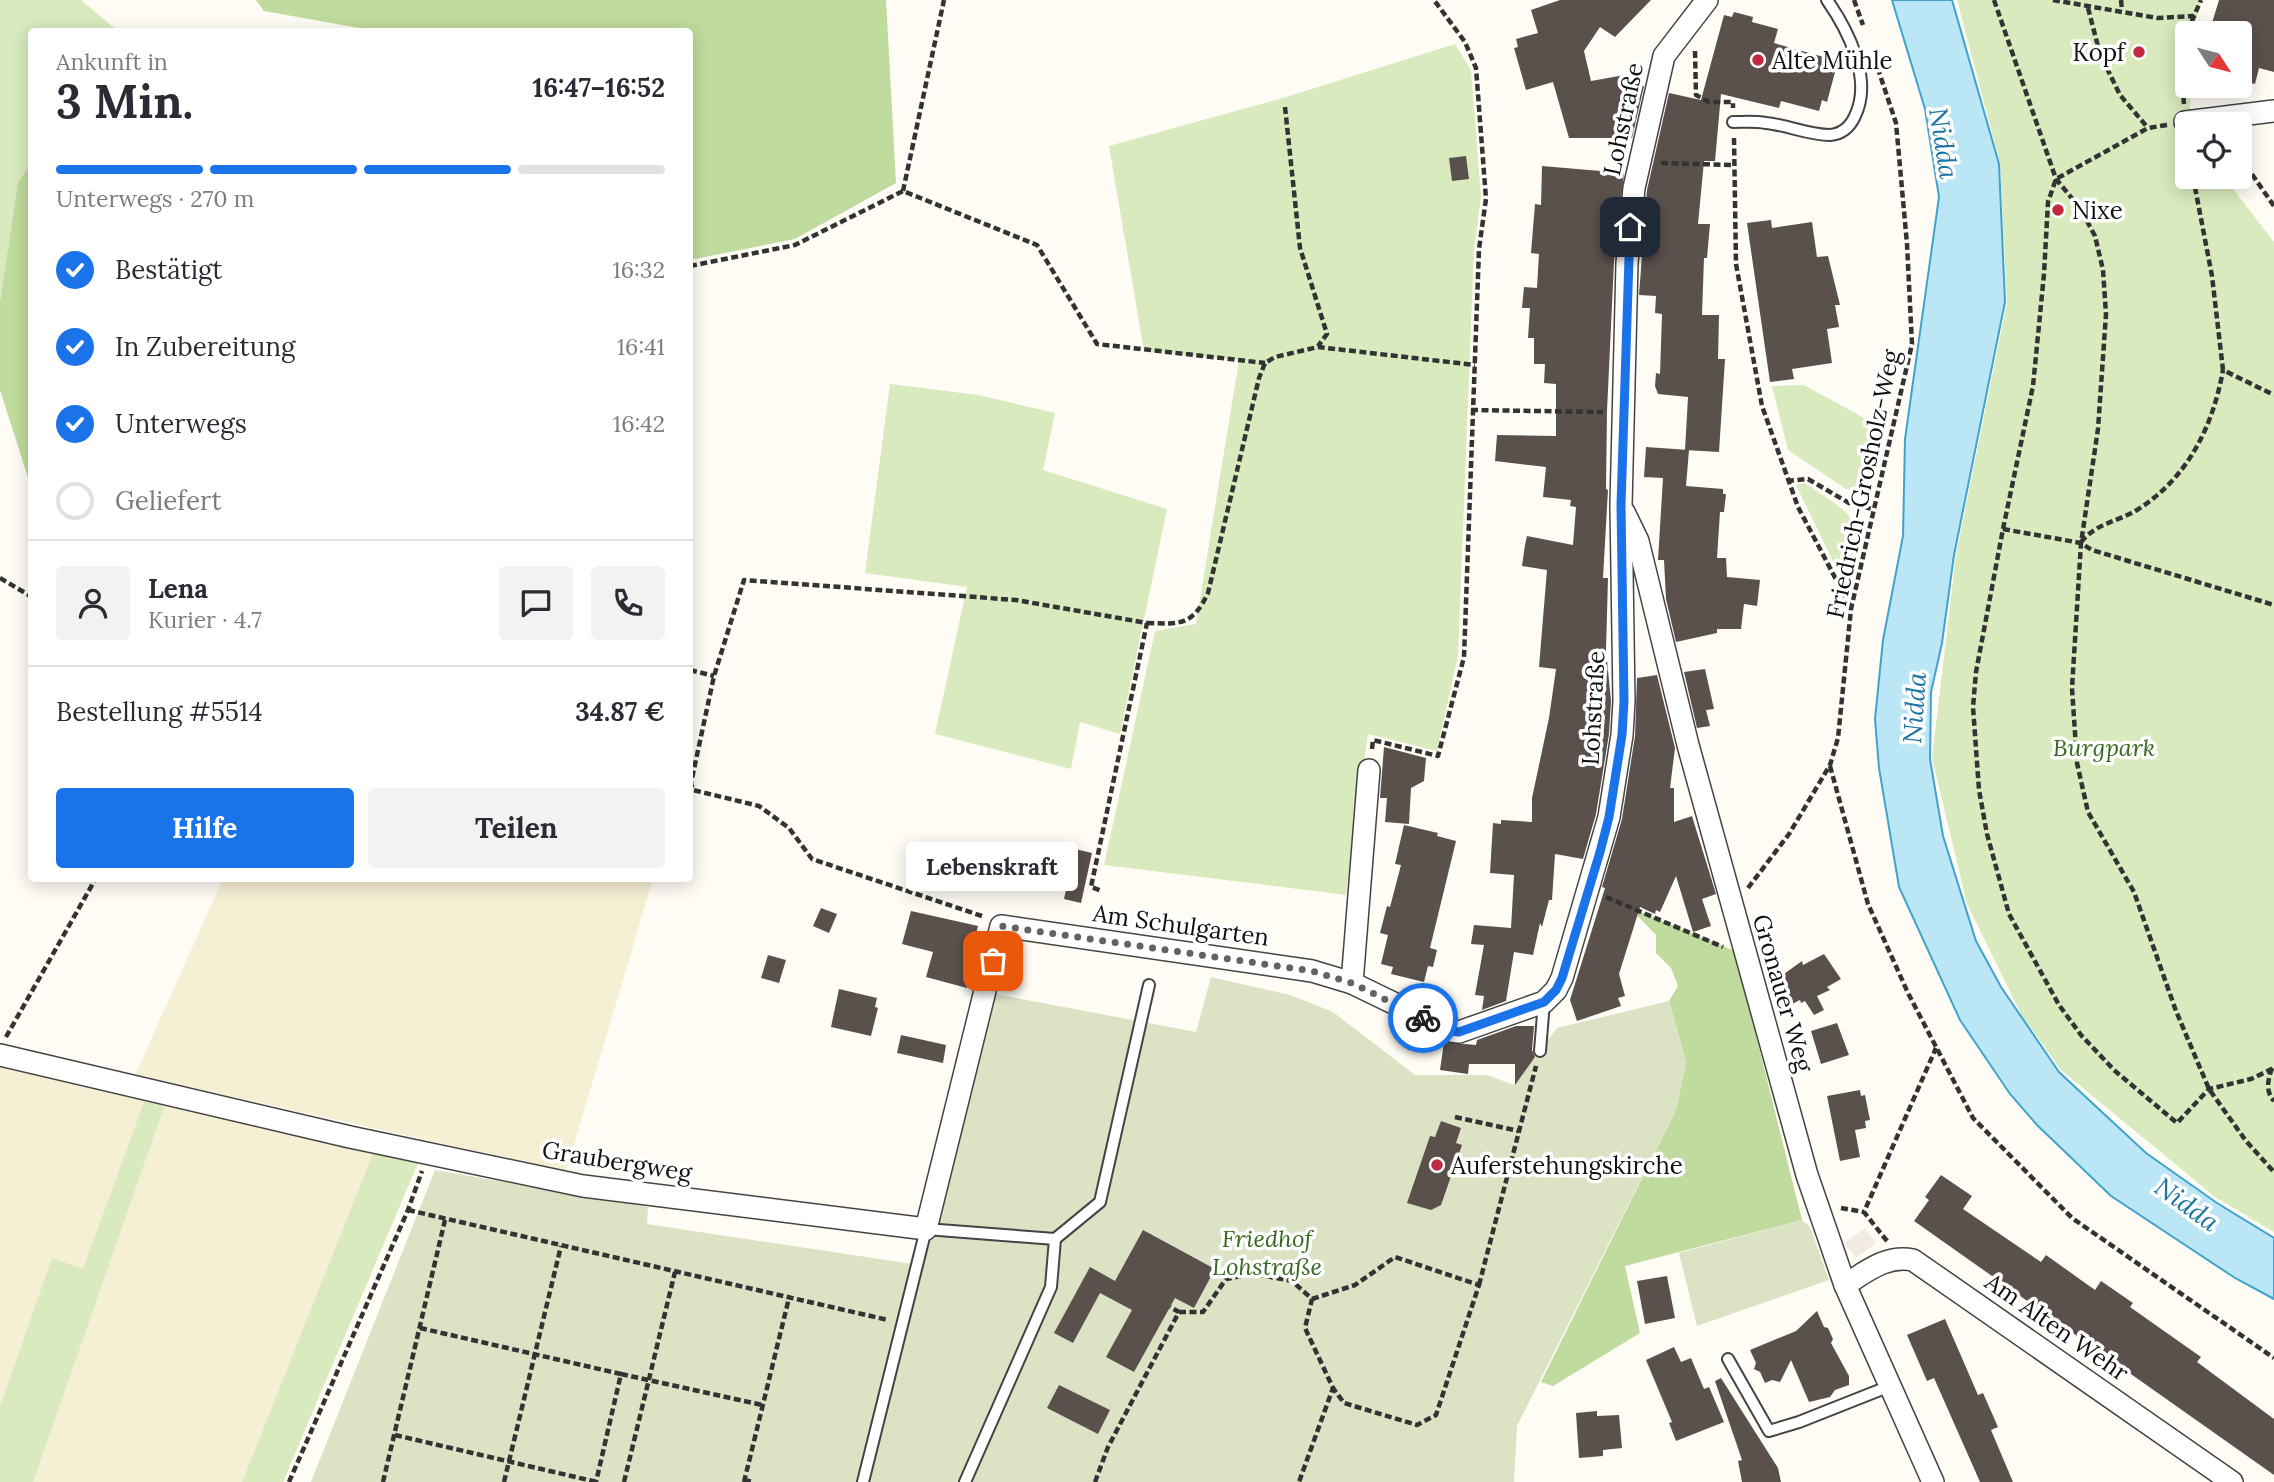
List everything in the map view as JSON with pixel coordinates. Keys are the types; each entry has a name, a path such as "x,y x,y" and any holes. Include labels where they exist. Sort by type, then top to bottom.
{"street":[{"name":"Lohstraße","path":"1544,1002 1556,990 1562,978 1588,890 1609,817 1622,735 1624,701 1621,505 1627,263 1634,188 1660,66 1670,47 1707,0"},
{"path":"2252,114 2274,111"},
{"name":"Gronauer Weg","path":"1621,505 1638,541 1733,908 1807,1175 1846,1285 1933,1482"},
{"path":"1369,770 1352,983 1451,1031 1459,1032 1544,1002"},
{"path":"926,1229 1001,926"},
{"name":"Am Schulgarten","path":"1001,926 1312,971 1352,983"},
{"name":"Graubergweg","path":"0,1055 350,1137 583,1186 926,1229"},
{"path":"1846,1285 1885,1261 1900,1258"},
{"name":"Am Alten Wehr","path":"1900,1258 1921,1264 2232,1482"},
{"path":"2193,1454 2205,1482"}],"lane":[{"path":"1734,122 1766,123 1831,135 1847,128 1857,112 1860,75 1854,51 1839,17 1827,0"},
{"path":"863,1482 926,1229 1055,1238 1100,1202 1149,985"},
{"path":"1540,1051 1544,1002"},
{"path":"965,1482 1051,1287 1055,1238"},
{"path":"1728,1359 1769,1431 1890,1386"}],"path":[{"path":"904,191 944,0"},
{"path":"1369,770 1373,740 1438,756 1464,657 1471,410 1479,249 1486,199 1476,68 1465,42 1434,0"},
{"path":"1854,0 1864,27"},
{"path":"1994,0 2056,178 2080,208 2095,236 2103,270 2106,314 2098,429 2081,543 2072,720 2085,800 2088,812 2134,892 2176,1011 2209,1089 2246,1141 2274,1172"},
{"path":"2053,0 2157,18 2194,16"},
{"path":"2122,0 2122,10"},
{"path":"2184,112 2180,51 2201,0"},
{"path":"2088,8 2100,54 2120,95 2148,128"},
{"path":"1693,17 1700,33 1693,58 1696,95 1709,102 1733,103 1736,264 1762,406 1787,481 1851,609"},
{"name":"Friedrich-Grosholz-Weg","path":"1733,908 1830,765 1838,738 1851,609 1912,344 1907,244 1896,122 1876,62"},
{"path":"1285,107 1300,248 1327,334 1318,347"},
{"path":"2175,124 2148,128 2056,178 2048,202 2034,386 1976,672 1973,707 1978,777 1987,834 2009,914 2053,995 2081,1035 2143,1097 2177,1123 2209,1089 2251,1079 2273,1067"},
{"path":"1659,163 1734,165"},
{"path":"2252,174 2274,206"},
{"path":"2081,543 2093,528 2108,524 2154,498 2201,441 2217,402 2223,370 2212,276 2195,189"},
{"path":"693,265 795,245 904,191 1037,245 1097,344 1265,363"},
{"path":"693,774 714,676 744,580 1016,600 1147,623 1178,624 1191,619 1208,593 1259,378 1265,363 1275,357 1318,347 1475,365"},
{"path":"2223,370 2274,395"},
{"path":"1471,410 1615,412"},
{"path":"1787,481 1808,479 1849,503 1872,509"},
{"path":"2003,529 2081,543 2092,550 2274,605"},
{"path":"0,578 28,595"},
{"path":"1102,891 1091,887 1147,623"},
{"path":"693,671 714,676"},
{"path":"1830,765 1868,904 1908,993 1973,1118 2072,1218 2274,1358"},
{"path":"693,790 759,806 789,828 812,859 983,916 1001,926"},
{"path":"0,1046 94,882"},
{"path":"1588,890 1746,956"},
{"path":"1900,1258 1864,1212 1936,1047"},
{"path":"1312,1299 1305,1328 1333,1388 1344,1403 1417,1425 1436,1415 1479,1286 1540,1051"},
{"path":"2273,1067 2267,1082 2274,1101"},
{"path":"1455,1117 1519,1131"},
{"path":"289,1482 408,1210 429,1152"},
{"path":"408,1210 902,1324"},
{"path":"383,1482 445,1220"},
{"path":"1871,1235 1878,1229"},
{"path":"504,1482 562,1246"},
{"path":"1312,1299 1354,1285 1395,1257 1479,1286"},
{"path":"624,1482 675,1272"},
{"path":"1170,1307 1179,1311 1203,1312 1226,1279 1254,1274 1292,1281 1312,1299"},
{"path":"754,1482 744,1481 789,1298"},
{"path":"1095,1482 1108,1447 1179,1311"},
{"path":"420,1328 762,1405"},
{"path":"395,1435 596,1482 621,1374"},
{"path":"1299,1482 1333,1388"}],"shaded area":[{"path":"222,882 652,882 566,1171 135,1075"},
{"path":"0,1063 374,1151 242,1482 0,1482"},
{"path":"1865,1228 1876,1243 1856,1258 1844,1243"}],"green space":[{"path":"0,0 81,0 114,28 28,28 28,168 18,182 0,302"},
{"path":"256,0 886,0 896,183 795,239 693,259 693,28 359,28 264,11"},
{"name":"Burgpark","path":"1957,0 2202,0 2196,21 2175,21 2175,98 2191,98 2190,112 2175,112 2175,189 2233,189 2274,242 2274,1232 2215,1197 2061,1070 2022,1016 1967,904 1932,758 1956,555 2007,302 2000,163"},
{"path":"1455,44 1471,70 1481,197 1474,249 1458,656 1437,751 1368,734 1346,895 1104,865 1155,631 1196,624 1239,360 1144,351 1109,146 1286,97"},
{"path":"28,168 28,478 0,390 0,302 18,182"},
{"path":"890,384 978,395 1055,413 1043,470 1167,509 1120,734 1080,722 1071,769 935,734 967,587 865,573"},
{"path":"1804,385 1882,428 1866,494 1846,489 1788,450 1772,386"},
{"path":"1805,483 1835,503 1851,518 1855,539 1853,554 1849,575 1842,580 1796,485"},
{"path":"1629,907 1735,951 1802,1220 1625,1266 1640,1333 1553,1386 1541,1382 1676,1110 1686,1062 1669,1001 1678,986 1671,968 1656,953 1656,935"},
{"name":"Friedhof Lohstraße","path":"1211,977 1290,995 1333,1012 1415,1075 1487,1075 1514,1085 1557,1028 1669,1001 1686,1061 1676,1110 1517,1426 1514,1482 311,1482 435,1170 648,1207 647,1224 919,1265 995,994 1196,1032"},
{"path":"146,1097 164,1107 33,1482 0,1482 0,1407 52,1258 83,1269"},
{"path":"374,1151 418,1163 283,1482 242,1482"},
{"path":"1802,1220 1810,1227 1829,1280 1697,1326 1679,1253"}],"water":[{"name":"Nidda","path":"1892,0 1952,0 1999,164 2005,302 1954,555 1942,643 1931,692 1930,759 1943,836 1976,941 2001,987 2059,1072 2146,1153 2217,1203 2274,1238 2274,1299 2235,1278 2111,1196 2037,1125 2010,1094 1960,1020 1899,887 1879,768 1875,719 1883,640 1903,536 1905,439 1939,197 1925,109"}],"building":[{"path":"1560,0 1651,0 1615,37 1600,27 1584,51 1591,81 1636,73 1639,85 1644,86 1632,138 1569,138 1553,82 1526,90 1514,48 1518,47 1516,39 1538,33 1531,10"},
{"path":"2219,0 2274,0 2274,72 2259,68 2255,84 2252,83 2252,21 2213,21"},
{"path":"1734,12 1753,17 1752,22 1778,29 1774,43 1838,61 1827,102 1822,100 1819,111 1781,101 1779,108 1721,94 1715,161 1704,161 1698,224 1710,224 1707,258 1704,258 1702,315 1719,315 1718,359 1725,359 1719,452 1685,450 1688,397 1658,394 1655,386 1656,373 1660,374 1662,314 1655,313 1656,296 1639,295 1647,190 1669,93 1701,100 1724,15 1732,17"},
{"path":"1466,156 1469,179 1452,181 1449,158"},
{"path":"1542,166 1624,173 1614,262 1607,411 1608,490 1603,578 1608,578 1606,650 1611,701 1609,734 1596,814 1583,859 1555,854 1552,900 1549,900 1542,927 1540,923 1533,955 1514,952 1506,1001 1482,1010 1484,996 1475,995 1484,945 1471,944 1474,925 1511,928 1514,875 1490,873 1493,823 1501,824 1501,820 1532,822 1532,798 1556,669 1539,667 1547,570 1522,566 1525,545 1527,536 1573,545 1576,507 1570,506 1571,500 1543,497 1546,467 1495,461 1497,435 1556,436 1556,384 1544,383 1545,364 1534,364 1534,338 1528,338 1530,308 1522,308 1524,287 1537,288 1539,254 1531,253 1535,204 1541,205"},
{"path":"1771,220 1772,228 1812,222 1817,257 1828,256 1840,305 1835,305 1839,327 1827,329 1832,363 1792,369 1794,379 1770,382 1747,223"},
{"path":"1646,447 1689,450 1686,486 1723,489 1723,494 1726,494 1724,512 1720,512 1717,558 1726,558 1727,577 1760,580 1757,606 1744,604 1741,629 1717,629 1717,633 1676,642 1666,599 1664,560 1658,560 1663,478 1644,477"},
{"path":"1705,669 1714,709 1706,710 1710,726 1697,728 1684,672"},
{"path":"1657,675 1675,748 1670,788 1674,788 1674,822 1692,816 1716,894 1702,899 1711,926 1693,932 1676,876 1660,912 1656,910 1655,914 1640,907 1619,974 1625,996 1618,998 1621,1006 1577,1021 1570,1000 1605,888 1602,887 1622,819 1635,736 1637,678"},
{"path":"1384,747 1426,758 1424,781 1411,788 1409,824 1385,822 1387,798 1380,798"},
{"path":"1404,825 1438,833 1437,836 1456,841 1430,948 1437,950 1433,967 1428,966 1424,982 1391,974 1393,967 1381,964 1388,935 1380,933 1401,865 1395,864"},
{"path":"1075,849 1092,853 1081,903 1064,899"},
{"path":"821,908 837,914 829,933 813,926"},
{"path":"911,911 978,926 973,946 977,947 967,988 926,977 933,952 902,944"},
{"path":"1824,954 1841,979 1827,987 1830,990 1817,996 1824,1010 1814,1015 1805,1001 1801,1003 1800,1000 1786,1007 1777,979 1802,961 1803,965"},
{"path":"768,955 786,960 779,983 761,978"},
{"path":"839,989 877,998 875,1007 878,1008 871,1036 831,1027"},
{"path":"1837,1023 1849,1055 1821,1064 1811,1031"},
{"path":"1516,1026 1534,1026 1532,1050 1535,1057 1515,1085 1515,1064 1469,1064 1468,1074 1440,1070 1444,1042 1476,1045 1477,1040"},
{"path":"901,1035 946,1045 943,1063 897,1053"},
{"path":"1860,1090 1861,1096 1865,1095 1870,1120 1865,1121 1866,1128 1855,1130 1860,1157 1840,1161 1827,1096"},
{"name":"Auferstehungskirche","path":"1441,1121 1461,1128 1456,1143 1462,1145 1441,1205 1431,1210 1407,1203 1430,1136 1435,1137"},
{"path":"1941,1175 1972,1196 1963,1209 2041,1262 2046,1255 2095,1290 2101,1281 2133,1303 2130,1307 2201,1357 2197,1362 2274,1419 2274,1475 1914,1221 1929,1200 1925,1197"},
{"path":"1143,1230 1215,1269 1194,1308 1175,1298 1134,1372 1106,1357 1132,1310 1100,1293 1073,1343 1054,1333 1090,1267 1115,1281"},
{"path":"1667,1276 1675,1318 1645,1324 1637,1281"},
{"path":"1817,1311 1824,1327 1828,1328 1833,1339 1831,1343 1849,1376 1849,1385 1835,1390 1830,1397 1809,1402 1791,1360 1780,1382 1772,1380 1765,1383 1760,1372 1754,1369 1756,1363 1750,1350 1796,1331"},
{"path":"1945,1319 1978,1395 1983,1393 1998,1427 1991,1430 2013,1482 1980,1482 1934,1378 1927,1381 1907,1335"},
{"path":"1674,1347 1681,1362 1691,1358 1704,1389 1709,1387 1724,1422 1676,1441 1669,1423 1672,1422 1646,1360"},
{"path":"1721,1378 1778,1468 1781,1482 1742,1482 1738,1461 1742,1460 1715,1381"},
{"path":"1059,1385 1110,1410 1098,1434 1047,1408"},
{"path":"1597,1411 1597,1416 1619,1415 1622,1448 1603,1450 1603,1456 1579,1458 1576,1413"}],"way so far":[{"path":"993,961 1001,926 1312,971 1352,983 1423,1018"}],"place":[{"name":"Kopf","path":"2139,52"},
{"name":"Alte Mühle","path":"1758,60"},
{"name":"Nixe","path":"2058,210"},
{"name":"Lebenskraft","path":"993,961"},
{"name":"Auferstehungskirche","path":"1437,1165"}],"route":[{"path":"1423,1018 1459,1032 1549,998 1562,978 1600,852 1614,789 1624,701 1621,505 1630,227"}]}
